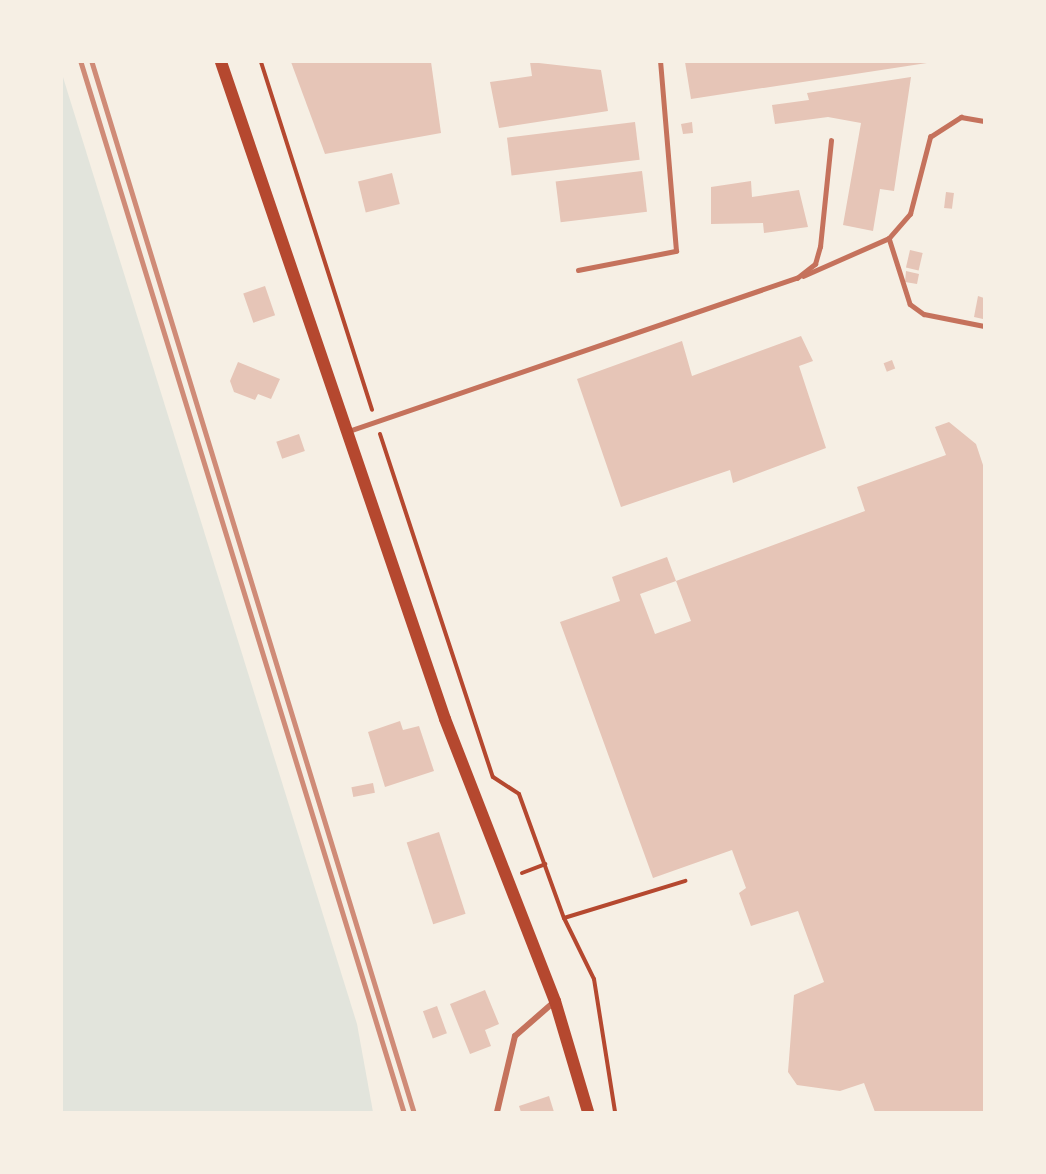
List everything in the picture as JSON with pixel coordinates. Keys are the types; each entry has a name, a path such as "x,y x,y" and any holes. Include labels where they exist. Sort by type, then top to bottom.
{"main road":[{"path":"221,62 346,432 457,750 555,1001 588,1113"}],"street":[{"path":"497,1113 515,1036 555,1001"}],"lane":[{"path":"578,270 676,251 660,62"},
{"path":"346,432 797,278 889,238 910,214 930,137 961,117 984,121"},
{"path":"797,278 815,264 820,247 831,141"},
{"path":"889,238 910,304 924,314 984,326"}],"path":[{"path":"261,62 376,421 494,777 519,794 564,918 594,979 615,1113"},
{"path":"564,918 685,881"}],"shaded area":[{"path":"62,74 357,1024 373,1112 62,1112"}],"building":[{"path":"291,62 431,62 441,133 325,154"},
{"path":"530,62 601,70 608,111 499,128 490,82 532,76"},
{"path":"685,62 927,62 927,63 691,99"},
{"path":"911,77 894,191 880,189 873,231 843,225 861,123 828,117 775,124 772,105 809,100 807,93"},
{"path":"635,122 640,160 512,175 507,138"},
{"path":"692,122 693,133 683,134 681,124"},
{"path":"642,171 647,212 561,222 556,182"},
{"path":"392,173 400,204 366,213 358,181"},
{"path":"751,181 752,197 799,190 808,227 764,233 763,223 711,224 711,187"},
{"path":"946,192 954,193 952,209 944,208"},
{"path":"910,250 923,253 919,270 906,268"},
{"path":"906,271 919,274 917,284 905,282"},
{"path":"265,286 275,315 253,323 243,293"},
{"path":"978,296 984,298 983,319 974,317"},
{"path":"801,336 813,361 799,366 826,448 733,483 730,470 621,507 577,379 682,341 692,376"},
{"path":"892,360 895,368 887,372 884,363"},
{"path":"238,362 280,379 271,399 258,394 255,400 234,392 230,381"},
{"path":"949,422 976,444 984,468 984,1112 875,1112 864,1083 840,1091 797,1085 788,1072 794,995 824,982 798,911 751,926 739,893 746,888 732,850 653,878 560,622 620,601 612,577 667,557 676,581 865,511 857,487 946,455 935,427","holes":["676,581 691,621 655,634 640,594"]},
{"path":"299,434 305,451 282,459 276,442"},
{"path":"400,721 403,730 419,726 434,771 385,787 368,732"},
{"path":"373,783 375,793 353,797 351,787"},
{"path":"439,832 466,914 433,924 407,843"},
{"path":"485,990 499,1024 485,1030 491,1046 470,1054 450,1004"},
{"path":"437,1006 447,1033 433,1038 423,1011"},
{"path":"549,1096 554,1112 521,1112 519,1106"}],"railway":[{"path":"81,62 404,1112"},
{"path":"92,62 414,1112"}]}
